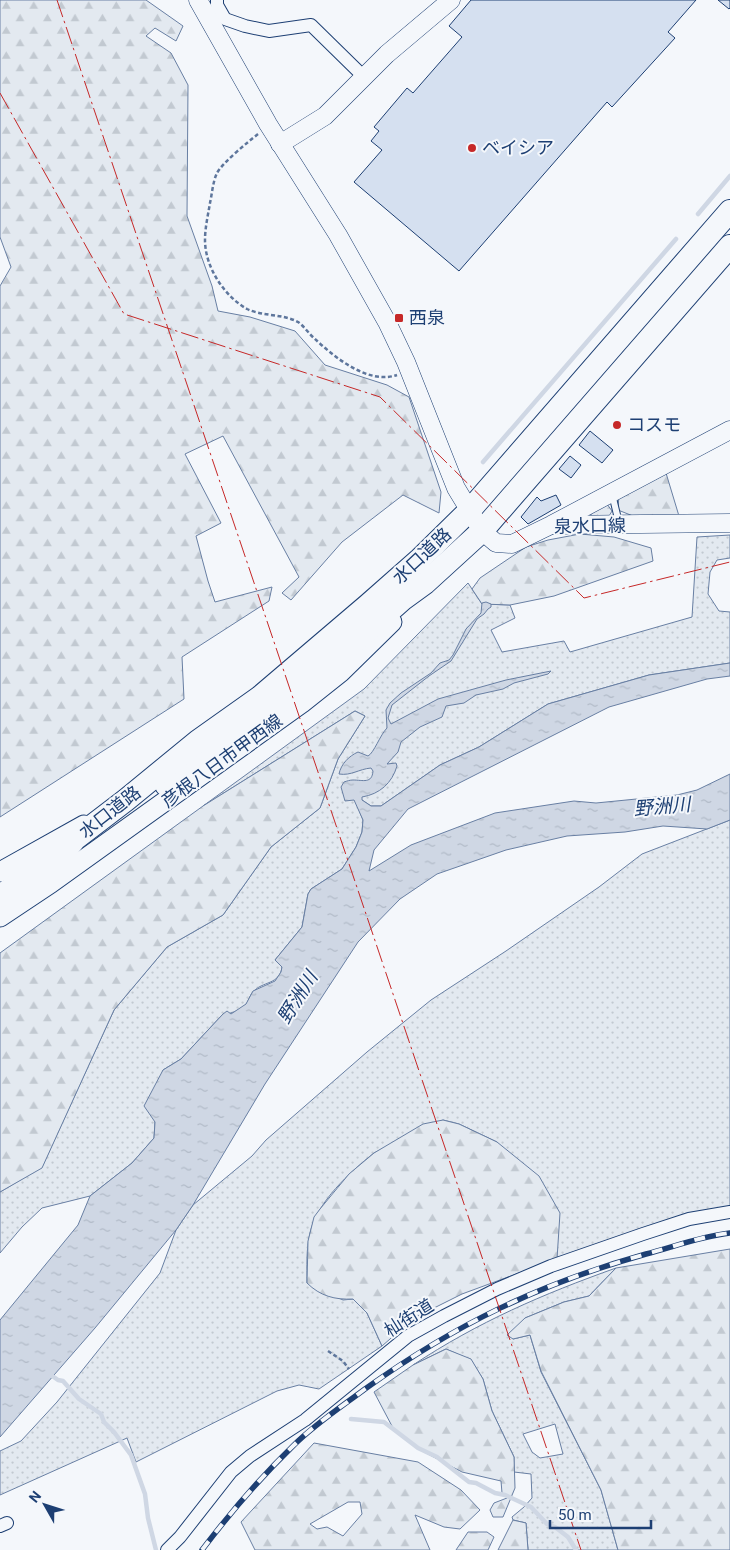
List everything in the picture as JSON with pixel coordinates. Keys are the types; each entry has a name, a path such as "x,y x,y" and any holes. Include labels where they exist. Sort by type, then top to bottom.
{"highway":[{"name":"水口道路","path":"66,850 74,839 150,781 198,741 267,691 419,560 470,510 730,211"},
{"name":"水口道路","path":"0,896 66,850 81,845 232,739 341,654 403,599 425,583 482,530 730,246"}],"main road":[{"name":"彦根八日市甲西線","path":"0,917 302,703 342,672 410,605 425,583"},
{"name":"彦根八日市甲西線","path":"0,872 98,816 141,783 150,781"}],"street":[{"name":"泉水口線","path":"198,0 218,23 268,124 354,264 387,322 409,371 456,488 482,530 496,543 512,544 551,525 730,523"},
{"path":"218,0 218,23 269,31 311,24 364,76"},
{"path":"280,144 325,116 364,76 452,0"},
{"path":"551,525 730,430"},
{"name":"杣街道","path":"166,1550 180,1537 231,1472 250,1456 306,1420 408,1336 497,1289 552,1266 689,1220 730,1212"}],"lane":[{"path":"612,493 625,525"}],"path":[{"path":"268,124 217,173 207,219 205,242 209,262 217,280 231,296 248,309 298,322 336,357 366,374 388,378 409,371"},
{"path":"328,1351 343,1361 356,1378"}],"green space":[{"path":"0,0 146,0 183,26 176,41 155,28 146,36 171,53 188,85 187,216 212,286 218,311 250,317 295,331 325,365 387,385 409,397 441,492 439,513 403,495 342,542 291,600 282,593 299,577 223,436 185,454 221,523 196,536 215,602 272,587 269,601 182,657 184,699 0,817 0,286 11,267 0,237"},
{"path":"666,473 679,516 638,518 618,510 619,493"},
{"path":"607,504 612,511 608,518 591,519 591,510"},
{"path":"580,534 614,537 651,548 653,561 554,596 510,605 482,604 472,589 480,578 526,547 548,540"},
{"path":"730,535 730,558 717,560 710,572 708,594 719,611 730,612 730,663 649,675 548,704 479,747 440,765 381,806 371,806 362,800 355,800 363,820 362,832 356,847 342,869 311,889 308,894 302,927 275,960 282,967 281,973 274,980 252,993 242,1008 223,1014 181,1059 163,1070 154,1138 132,1163 90,1196 42,1208 22,1227 0,1253 0,1192 42,1167 114,1010 167,947 223,915 271,847 320,808 338,759 365,716 355,711 203,806 364,689 468,583 482,604 510,605 515,618 491,630 502,652 564,641 570,652 692,617 697,537"},
{"path":"355,711 365,716 338,759 320,808 271,847 223,915 167,947 114,1010 42,1168 0,1192 0,953 203,806"},
{"path":"730,820 730,1206 701,1212 557,1259 497,1142 459,1124 443,1120 374,1153 345,1178 327,1199 314,1221 310,1233 307,1252 307,1283 343,1300 353,1299 367,1313 382,1346 319,1389 299,1385 277,1391 136,1462 127,1438 0,1495 0,1451 21,1441 57,1402 160,1273 176,1230 193,1205 252,1156 266,1140 367,1052 431,1000 599,887 642,854"},
{"path":"443,1120 459,1124 497,1142 539,1176 560,1213 557,1259 462,1294 414,1318 382,1346 367,1313 353,1299 340,1299 328,1296 317,1291 307,1283 308,1241 314,1217 349,1174 374,1153 423,1124"},
{"path":"730,1249 730,1550 618,1550 601,1490 541,1371 530,1335 513,1339 507,1335 525,1318 564,1302 589,1296 616,1268"},
{"path":"616,1268 589,1296 564,1302 525,1318 513,1339 530,1335 541,1372 601,1490 618,1550 528,1550 526,1523 513,1520 512,1517 532,1498 531,1474 514,1472 514,1457 492,1411 483,1379 471,1360 446,1349 413,1365 487,1322","holes":["555,1424 563,1454 540,1458 532,1452 523,1434"]},
{"path":"446,1349 471,1359 483,1379 492,1411 514,1457 515,1488 503,1517 493,1517 490,1510 494,1503 507,1498 502,1493 501,1481 462,1472 426,1453 393,1428 374,1392 413,1365"},
{"path":"314,1443 418,1462 461,1490 480,1510 460,1529 444,1527 415,1515 430,1550 255,1550 241,1522","holes":["348,1502 360,1502 362,1514 343,1536 327,1527 317,1529 310,1524"]},
{"path":"513,1520 526,1523 528,1550 498,1550"},
{"path":"468,1532 487,1532 494,1537 488,1550 456,1550"}],"water":[{"name":"野洲川","path":"482,603 491,604 491,607 477,619 451,661 392,705 388,718 391,724 438,699 506,680 551,671 548,674 514,683 503,689 476,695 464,703 446,706 442,717 420,727 401,742 398,752 387,764 396,763 397,766 392,778 380,790 362,797 362,800 371,806 381,806 440,765 479,747 548,704 649,675 730,663 730,676 707,679 609,707 408,809 374,850 369,871 411,845 495,813 574,801 596,803 677,795 697,790 730,774 730,820 707,829 663,826 625,832 567,836 506,850 437,874 400,899 358,942 265,1084 193,1205 176,1230 95,1328 0,1437 0,1320 78,1225 90,1196 132,1163 154,1138 155,1122 144,1106 163,1070 181,1059 223,1014 227,1011 231,1014 246,1004 253,991 275,981 282,967 275,960 302,927 308,894 311,889 342,869 356,847 362,832 363,820 354,800 345,801 341,787 344,782 348,781 369,780 373,771 371,768 339,774 342,767 349,758 358,752 368,756 370,754 387,728 386,710 390,703 401,693 431,673 440,663 449,660 466,629 481,613"}],"building":[{"path":"471,0 696,0 668,32 675,38 612,107 607,102 459,271 354,182 382,150 371,141 379,131 374,127 407,88 413,93 462,37 449,26"},
{"path":"718,0 730,0 730,8 729,9"},
{"path":"590,431 613,450 602,463 579,445"},
{"path":"570,456 581,465 571,478 559,469"},
{"path":"556,495 561,505 528,524 521,517 537,497 541,501"}],"waterway":[{"path":"698,214 730,176"},
{"path":"483,462 676,239"},
{"path":"48,1373 63,1381 79,1399 101,1414 104,1422 131,1455 145,1494 148,1518 156,1550"},
{"path":"351,1419 384,1422 418,1448 437,1457 469,1482 476,1483 495,1493 505,1495 531,1507 547,1524 555,1527 568,1537 576,1550"}],"railway":[{"path":"202,1550 246,1496 302,1437 365,1389 432,1345 500,1308 570,1279 688,1242 730,1233"}],"power":[{"path":"57,0 581,1550"},
{"path":"0,93 124,314 380,397 584,598 730,562"}],"place":[{"name":"ベイシア","path":"472,148"},
{"name":"西泉","path":"399,318"},
{"name":"コスモ","path":"617,425"}]}
